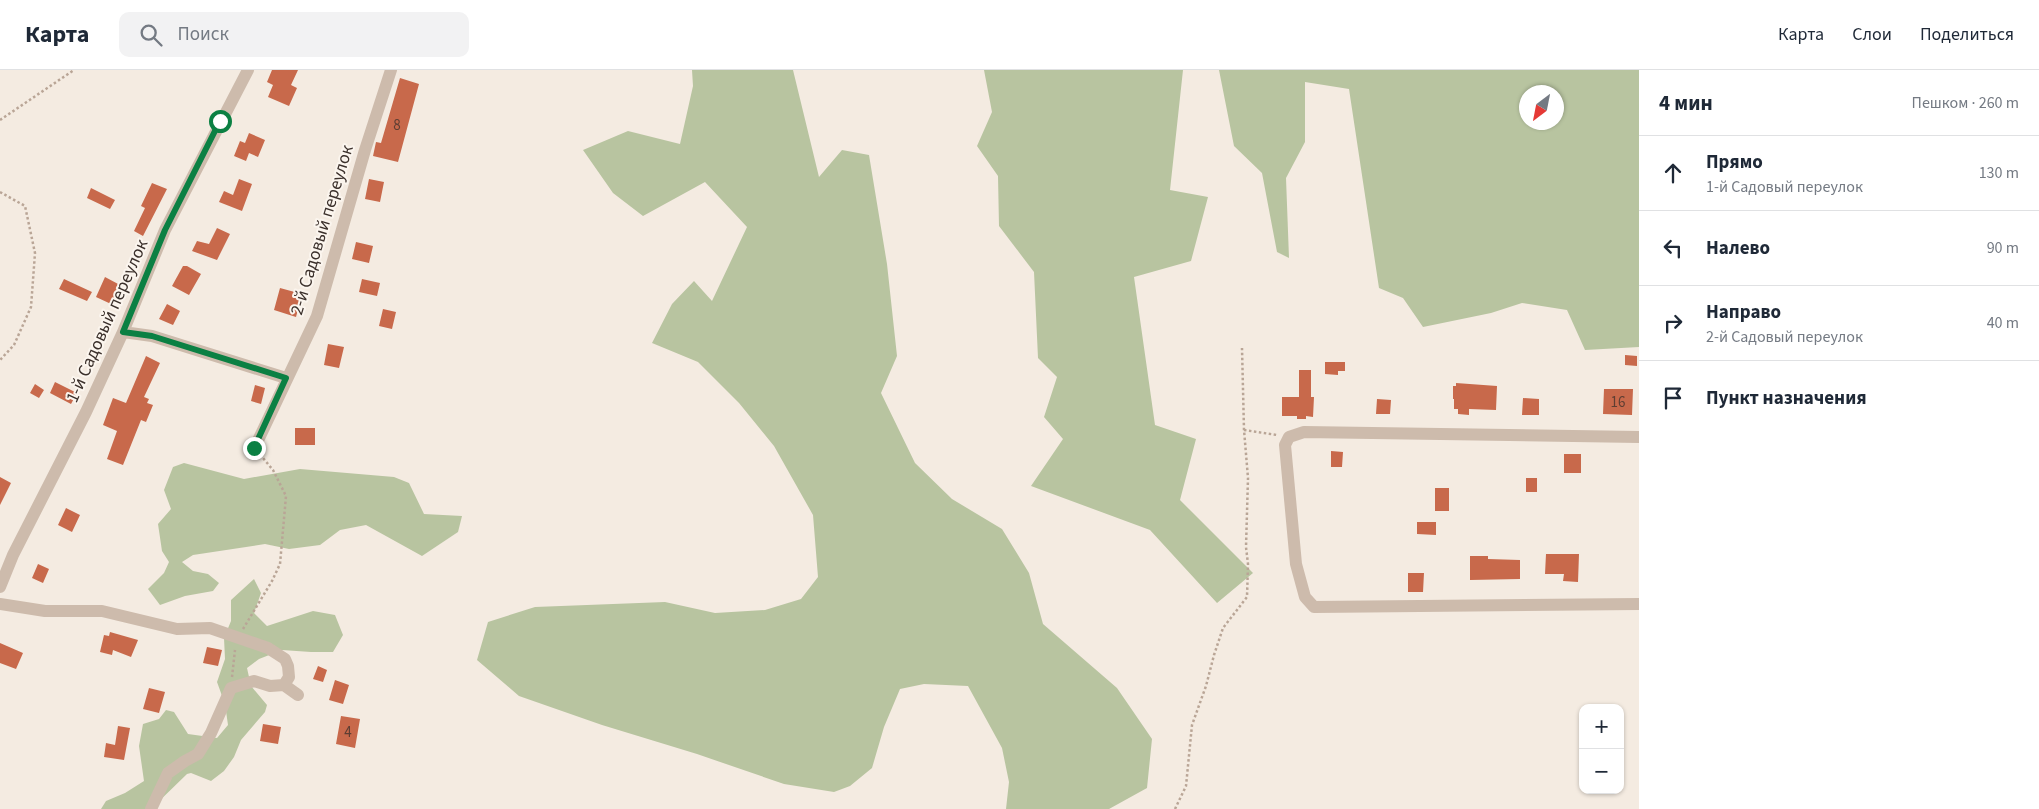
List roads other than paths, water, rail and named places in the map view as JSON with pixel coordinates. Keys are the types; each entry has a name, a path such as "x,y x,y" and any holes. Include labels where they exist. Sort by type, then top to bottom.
{"street":[{"name":"1-й Садовый переулок","path":"0,587 13,555 86,412 123,332 165,230 248,70"},
{"name":"2-й Садовый переулок","path":"254,449 317,316 365,150 391,70"},
{"path":"123,332 152,336 286,378"},
{"path":"1639,437 1304,432 1288,437 1285,445 1296,564 1304,597 1314,608 1639,604"},
{"path":"0,604 45,611 102,611 177,629 210,628 268,648 285,659 289,677 284,685"},
{"path":"151,809 168,773 198,754 211,733 231,688 254,682 270,686 284,685 298,695"}]}
